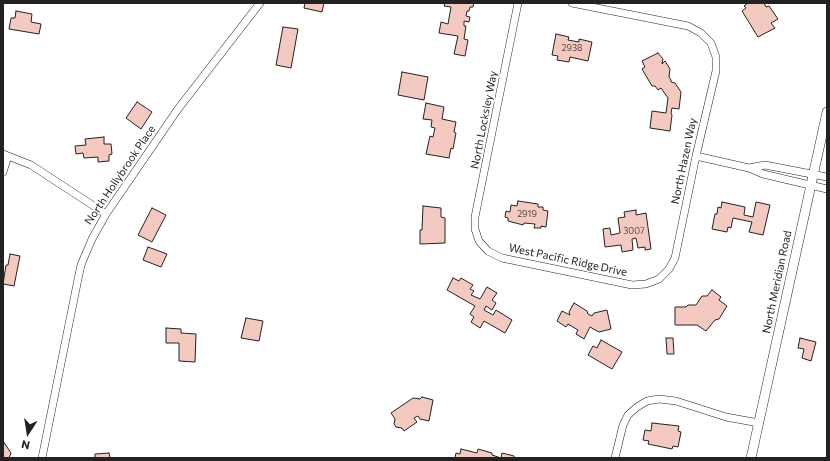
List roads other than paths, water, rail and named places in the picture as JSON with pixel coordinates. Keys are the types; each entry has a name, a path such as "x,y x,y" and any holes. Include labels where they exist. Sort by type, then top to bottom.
{"street":[{"name":"North Hollybrook Place","path":"42,458 81,265 92,239 106,214 178,109 260,3"},
{"name":"North Locksley Way","path":"479,241 475,229 475,218 518,3"},
{"name":"North Hazen Way","path":"572,3 688,26 700,33 711,43 716,57 716,70 696,156 675,258 669,269 659,279"},
{"name":"North Meridian Road","path":"751,458 827,112"},
{"path":"3,172 6,155 31,165 106,214"},
{"path":"696,156 749,168 763,174 827,189"},
{"path":"749,168 765,165 827,178"},
{"name":"West Pacific Ridge Drive","path":"479,241 488,251 502,258 632,285 646,284 659,279"},
{"path":"615,458 623,425 628,415 637,406 647,401 659,399 676,401 726,416 759,423"}]}
